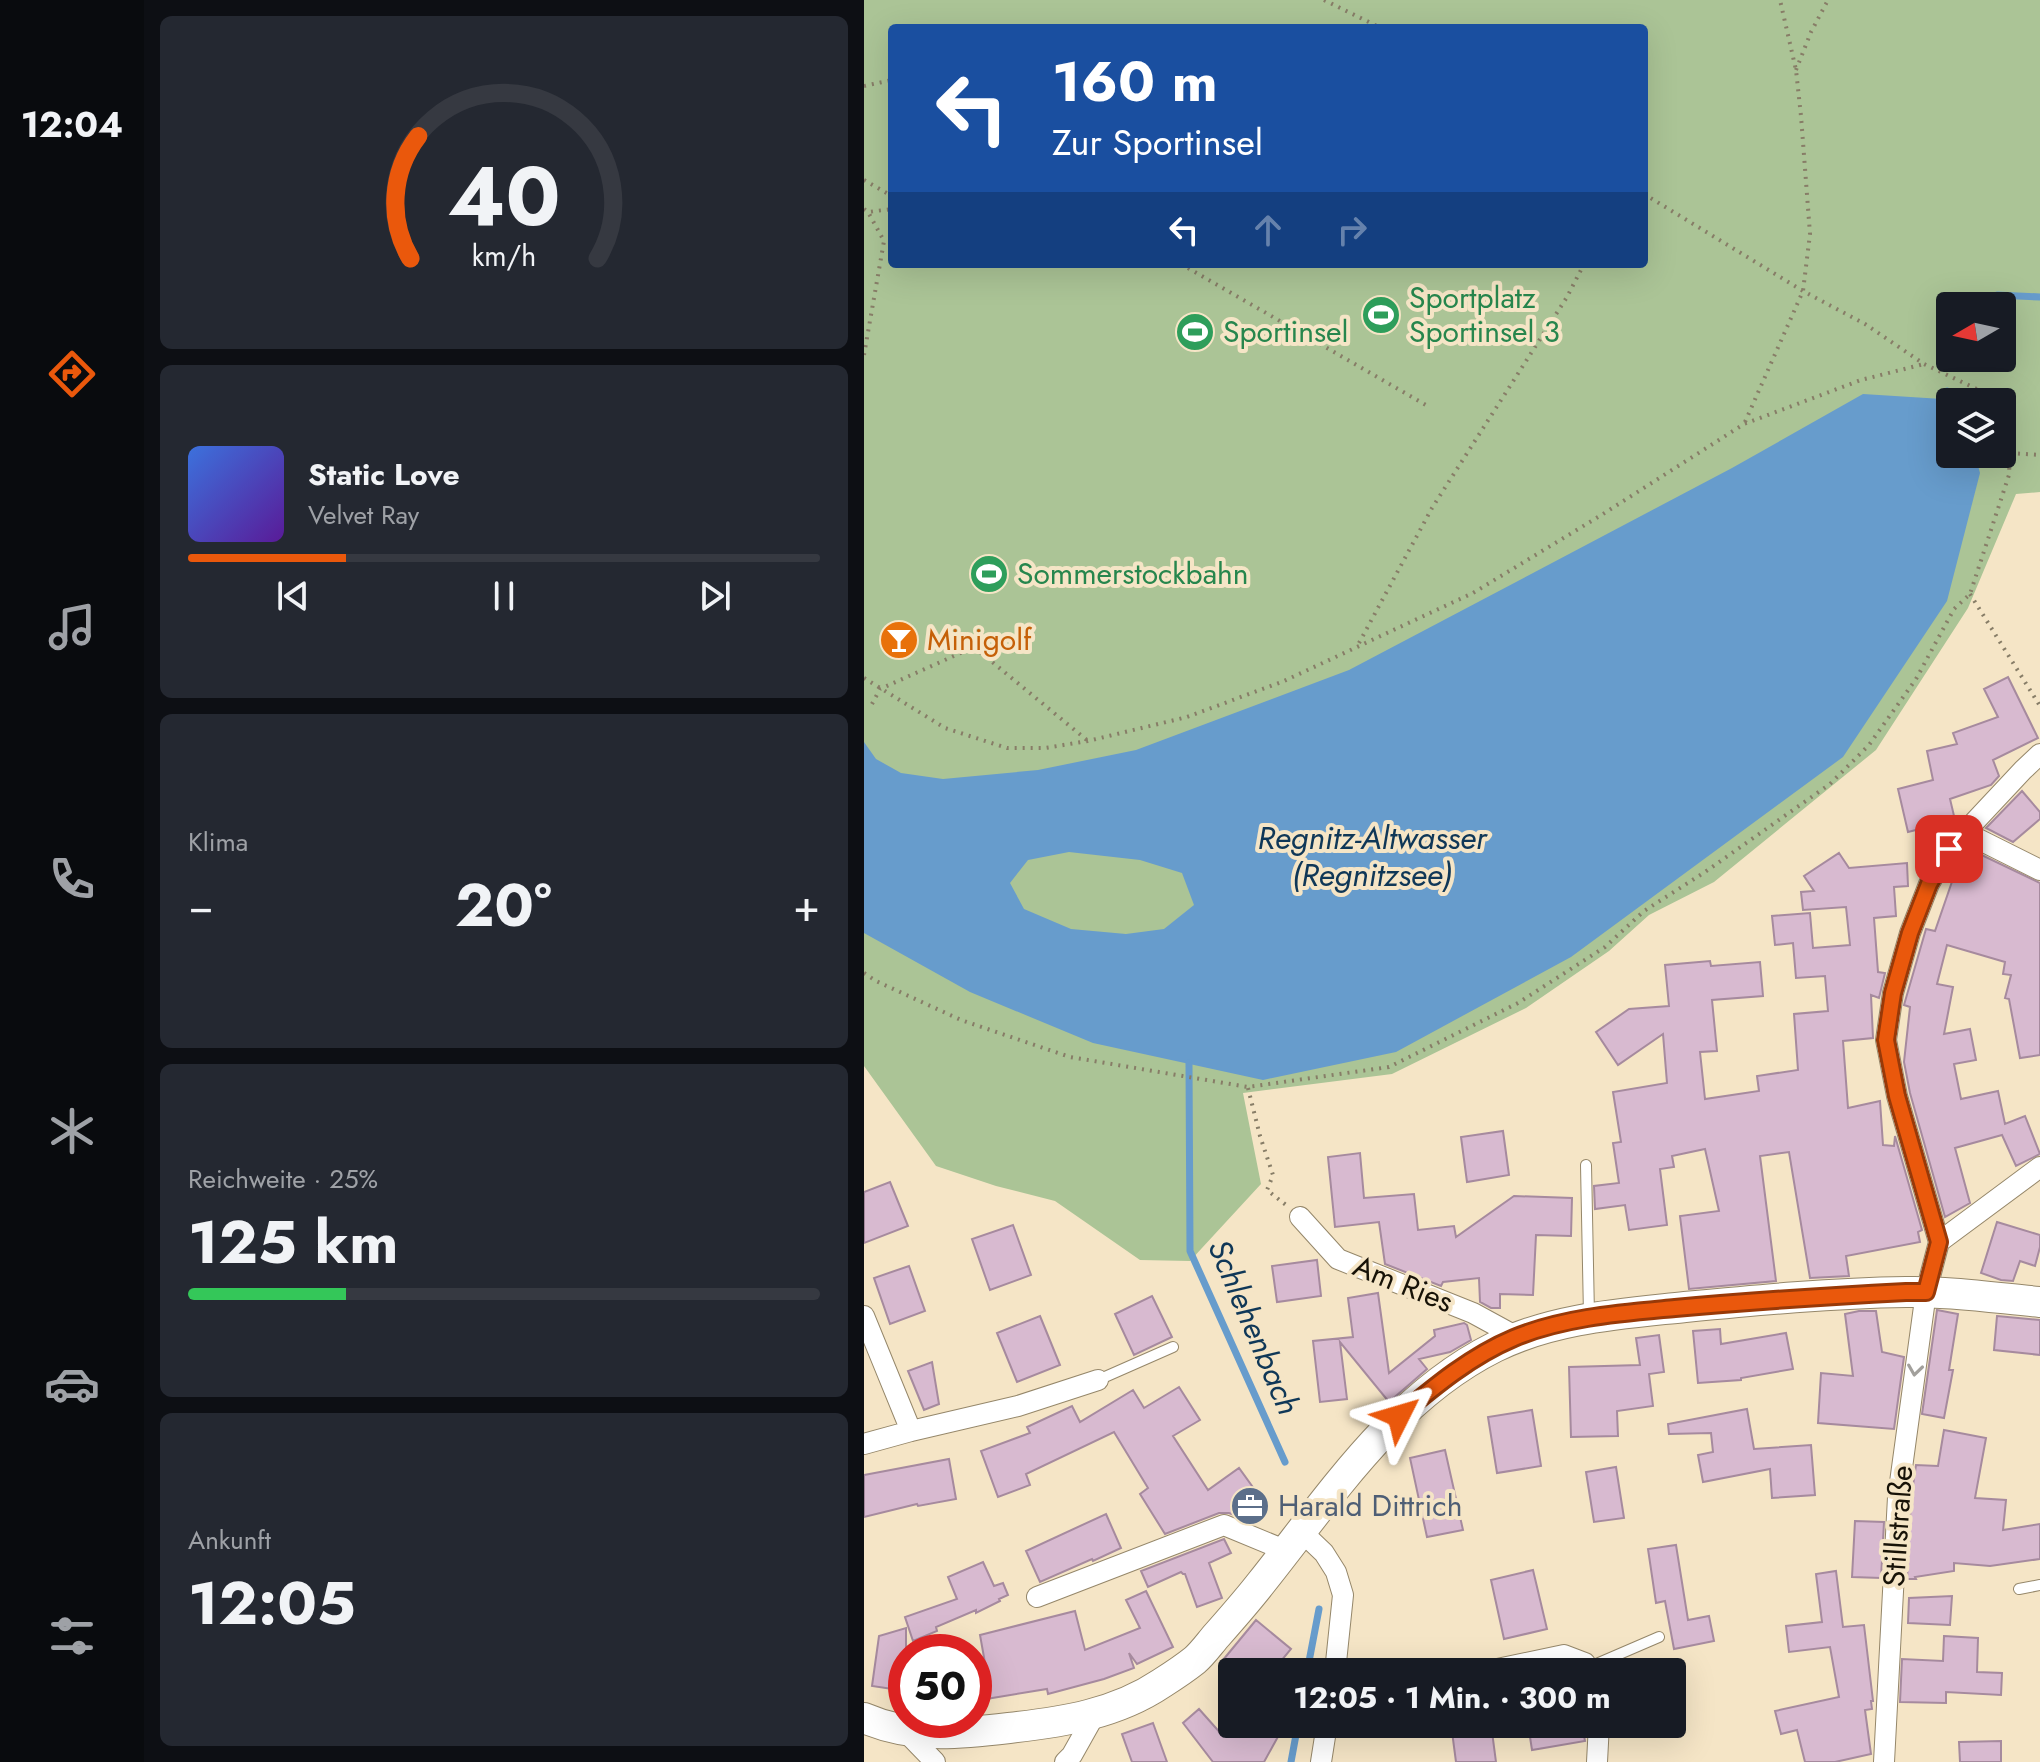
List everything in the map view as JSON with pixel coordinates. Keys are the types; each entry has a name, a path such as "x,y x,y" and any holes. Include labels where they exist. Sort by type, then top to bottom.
{"main road":[{"path":"992,1730 1059,1722 1095,1714 1160,1685 1196,1659 1399,1416 1451,1373 1517,1337 1589,1317 1746,1301 1926,1292 2040,1302"},
{"path":"864,1718 888,1727"}],"street":[{"path":"2040,754 1949,849 1929,884 1910,933 1893,993 1886,1040 1897,1096 1939,1242 2040,1167"},
{"path":"1964,832 2040,870"},
{"name":"Am Ries","path":"1300,1217 1338,1259 1473,1313 1517,1337"},
{"name":"Stillstraße","path":"1884,1762 1898,1497 1926,1292 1939,1242"},
{"path":"864,1316 911,1431"},
{"path":"864,1444 1018,1406 1098,1380"},
{"path":"1037,1597 1224,1525 1294,1542 1324,1553 1336,1572 1343,1595 1336,1658"},
{"path":"1550,1658 1564,1655 1572,1658"},
{"path":"1065,1762 1095,1714"},
{"path":"912,1738 935,1762"},
{"path":"1321,1762 1325,1738"},
{"path":"1597,1762 1598,1738"}],"lane":[{"path":"1586,1165 1589,1317"},
{"path":"1098,1380 1173,1347"},
{"path":"2019,1589 2040,1585"},
{"path":"1613,1658 1659,1637"}],"path":[{"path":"1324,0 1373,24"},
{"path":"1744,424 1803,291 1810,234 1796,70 1780,0"},
{"path":"1796,70 1828,0"},
{"path":"864,86 888,81"},
{"path":"864,180 888,194"},
{"path":"1648,196 1803,291 1865,324 1924,364 1975,388"},
{"path":"864,355 884,241 866,210 888,209"},
{"path":"1188,268 1426,405"},
{"path":"1358,645 1432,508 1567,297 1582,268"},
{"path":"864,678 945,728 1007,748 1045,748 1088,741 1187,717 1284,681 1473,593 1744,424 1861,380 1924,364"},
{"path":"2016,453 2040,455"},
{"path":"864,973 961,1020 1070,1057 1248,1087 1389,1067 1518,1003 1605,947 1644,911 1830,784 1869,745 1916,679 1954,609 1970,594 2009,468"},
{"path":"1970,594 2040,706"},
{"path":"872,704 880,689 974,647 1088,741"},
{"path":"1248,1087 1273,1175 1267,1190 1300,1217"}],"green space":[{"path":"864,0 2040,0 2040,492 2016,494 1968,608 1876,750 1714,882 1649,915 1609,951 1526,1008 1392,1074 1243,1093 1261,1184 1190,1261 1140,1260 1055,1201 936,1166 864,1066"}],"water":[{"name":"Regnitz-Altwasser (Regnitzsee)","path":"1863,394 1936,399 1936,468 1979,468 1980,473 1947,601 1843,757 1571,957 1396,1052 1263,1080 1093,1043 970,992 864,933 864,742 876,759 901,773 943,779 1038,770 1136,750 1349,670 1732,468","holes":["1069,852 1140,860 1182,873 1194,905 1164,929 1126,934 1071,929 1024,909 1010,883 1028,860"]}],"building":[{"path":"2008,677 2038,738 1993,760 1999,776 1991,785 1950,799 1955,820 1908,832 1898,789 1933,780 1927,751 1957,744 1953,733 1998,717 1984,689"},
{"path":"2022,791 2040,812 2040,819 2013,842 1986,828"},
{"path":"1967,848 2040,883 2040,1055 2020,1058 2009,999 2005,998 2011,975 2003,974 2005,962 1947,945 1937,984 1953,987 1944,1034 1970,1029 1976,1060 1954,1064 1961,1099 1998,1091 2005,1124 2025,1116 2040,1154 2016,1166 2002,1135 1955,1148 1970,1203 1945,1217 1904,1062 1910,1007 1904,1005 1926,929 1935,931 1956,863"},
{"path":"1839,853 1849,868 1907,863 1908,886 1894,887 1896,916 1874,918 1878,972 1885,973 1879,998 1871,995 1873,1038 1843,1041 1848,1108 1880,1101 1883,1145 1894,1146 1895,1136 1922,1230 1918,1232 1920,1242 1846,1256 1849,1276 1810,1278 1789,1152 1760,1156 1776,1281 1689,1289 1680,1216 1719,1211 1705,1149 1672,1156 1674,1167 1660,1169 1667,1225 1629,1230 1625,1205 1595,1209 1594,1186 1619,1183 1613,1143 1621,1142 1613,1092 1667,1083 1663,1034 1618,1065 1596,1032 1629,1009 1669,1006 1665,965 1710,961 1711,966 1760,962 1763,996 1712,1000 1717,1051 1700,1052 1705,1099 1759,1091 1757,1076 1798,1070 1794,1014 1828,1011 1825,976 1796,978 1793,943 1775,945 1772,916 1810,913 1813,948 1850,945 1846,907 1803,910 1801,892 1814,891 1804,876"},
{"path":"1503,1131 1509,1175 1467,1182 1461,1137"},
{"path":"1360,1153 1364,1198 1414,1194 1418,1230 1454,1226 1456,1237 1514,1196 1572,1198 1571,1236 1536,1235 1533,1295 1500,1294 1500,1308 1491,1308 1480,1302 1479,1278 1443,1282 1441,1286 1385,1264 1379,1222 1335,1227 1328,1157"},
{"path":"890,1182 908,1226 864,1243 864,1192"},
{"path":"1997,1222 2040,1235 2035,1266 2020,1261 2013,1281 1981,1273"},
{"path":"1013,1225 1031,1275 990,1290 972,1239"},
{"path":"1317,1260 1321,1296 1277,1302 1272,1266"},
{"path":"909,1266 925,1311 890,1324 874,1278"},
{"path":"1378,1293 1389,1373 1435,1336 1434,1330 1464,1323 1471,1340 1450,1352 1419,1359 1427,1369 1389,1402 1340,1342 1347,1399 1320,1402 1313,1341 1353,1337 1348,1298"},
{"path":"1152,1296 1172,1337 1134,1355 1115,1314"},
{"path":"1937,1310 1958,1314 1949,1370 1953,1370 1944,1418 1922,1414"},
{"path":"1876,1311 1882,1352 1904,1357 1894,1429 1818,1423 1821,1373 1853,1376 1845,1314"},
{"path":"1040,1316 1060,1365 1017,1382 997,1333"},
{"path":"1997,1316 2040,1320 2040,1355 1994,1350"},
{"path":"1720,1329 1721,1344 1786,1333 1793,1369 1741,1380 1698,1383 1693,1331"},
{"path":"1659,1335 1664,1372 1649,1374 1653,1406 1617,1411 1618,1436 1571,1437 1569,1367 1640,1365 1636,1338"},
{"path":"932,1362 939,1404 924,1410 908,1371"},
{"path":"1179,1387 1200,1420 1173,1436 1208,1490 1239,1468 1265,1504 1244,1519 1219,1513 1165,1534 1140,1494 1148,1488 1114,1432 1026,1474 1030,1485 998,1497 981,1451 1030,1433 1027,1427 1072,1406 1080,1422 1133,1390 1144,1408"},
{"path":"1747,1409 1754,1449 1811,1445 1815,1495 1772,1498 1770,1469 1703,1482 1698,1455 1713,1452 1711,1433 1669,1434 1668,1424"},
{"path":"1532,1410 1541,1466 1497,1473 1488,1417"},
{"path":"1944,1430 1986,1438 1975,1498 2006,1500 2003,1530 2040,1524 2040,1559 1990,1566 1954,1563 1954,1571 1907,1579 1916,1465 1938,1466"},
{"path":"1445,1450 1463,1530 1427,1537 1410,1458"},
{"path":"949,1459 956,1499 917,1504 864,1517 864,1475"},
{"path":"1616,1467 1624,1518 1594,1522 1586,1472"},
{"path":"1106,1514 1121,1548 1040,1582 1026,1551"},
{"path":"1855,1521 1884,1522 1881,1578 1852,1577"},
{"path":"1224,1539 1231,1553 1209,1563 1222,1598 1197,1607 1185,1574 1181,1572 1148,1587 1141,1571"},
{"path":"1676,1545 1688,1620 1709,1616 1714,1641 1674,1649 1665,1601 1656,1603 1648,1549"},
{"path":"983,1562 994,1586 1003,1583 1008,1595 976,1613 976,1610 936,1627 937,1631 930,1634 911,1634 905,1617 957,1599 948,1577"},
{"path":"1533,1570 1547,1629 1504,1639 1491,1580"},
{"path":"1836,1571 1843,1627 1864,1625 1873,1701 1872,1709 1865,1710 1871,1754 1835,1762 1805,1762 1797,1730 1781,1734 1775,1711 1839,1697 1830,1647 1789,1652 1786,1626 1822,1622 1816,1574"},
{"path":"1146,1591 1173,1647 1137,1664 1129,1653 1134,1668 1104,1679 1048,1694 1047,1689 992,1698 992,1634 984,1634 1075,1611 1085,1650 1140,1628 1126,1600"},
{"path":"1952,1596 1950,1625 1908,1623 1909,1598"},
{"path":"1256,1620 1291,1649 1284,1658 1225,1658"},
{"path":"906,1628 906,1634 888,1634 888,1688 872,1686 879,1636"},
{"path":"1944,1636 1978,1638 1977,1672 2002,1673 2001,1695 1946,1692 1946,1703 1900,1702 1902,1659 1943,1661"},
{"path":"1199,1709 1218,1730 1218,1738 1277,1738 1264,1762 1213,1762 1183,1723"},
{"path":"1153,1723 1167,1762 1132,1762 1122,1734"},
{"path":"1453,1738 1493,1738 1496,1762 1456,1762"},
{"path":"1530,1738 1584,1738 1585,1741 1532,1750"},
{"path":"2001,1741 2001,1762 1960,1762 1959,1742"}],"waterway":[{"path":"2016,296 2040,297"},
{"name":"Schlehenbach","path":"1189,1063 1190,1251 1285,1462"},
{"name":"Schlehenbach","path":"1310,1658 1319,1609"},
{"name":"Schlehenbach","path":"1291,1762 1295,1738"}],"place":[{"name":"Sportplatz Sportinsel 3","path":"1381,315"},
{"name":"Sportinsel","path":"1195,332"},
{"name":"Sommerstockbahn","path":"989,574"},
{"name":"Minigolf","path":"899,640"},
{"name":"Harald Dittrich","path":"1250,1506"}],"route":[{"path":"1399,1416 1451,1373 1491,1349 1517,1337 1589,1317 1746,1301 1926,1292 1939,1242 1897,1096 1886,1040 1893,993 1910,933 1929,884 1949,849"}]}
